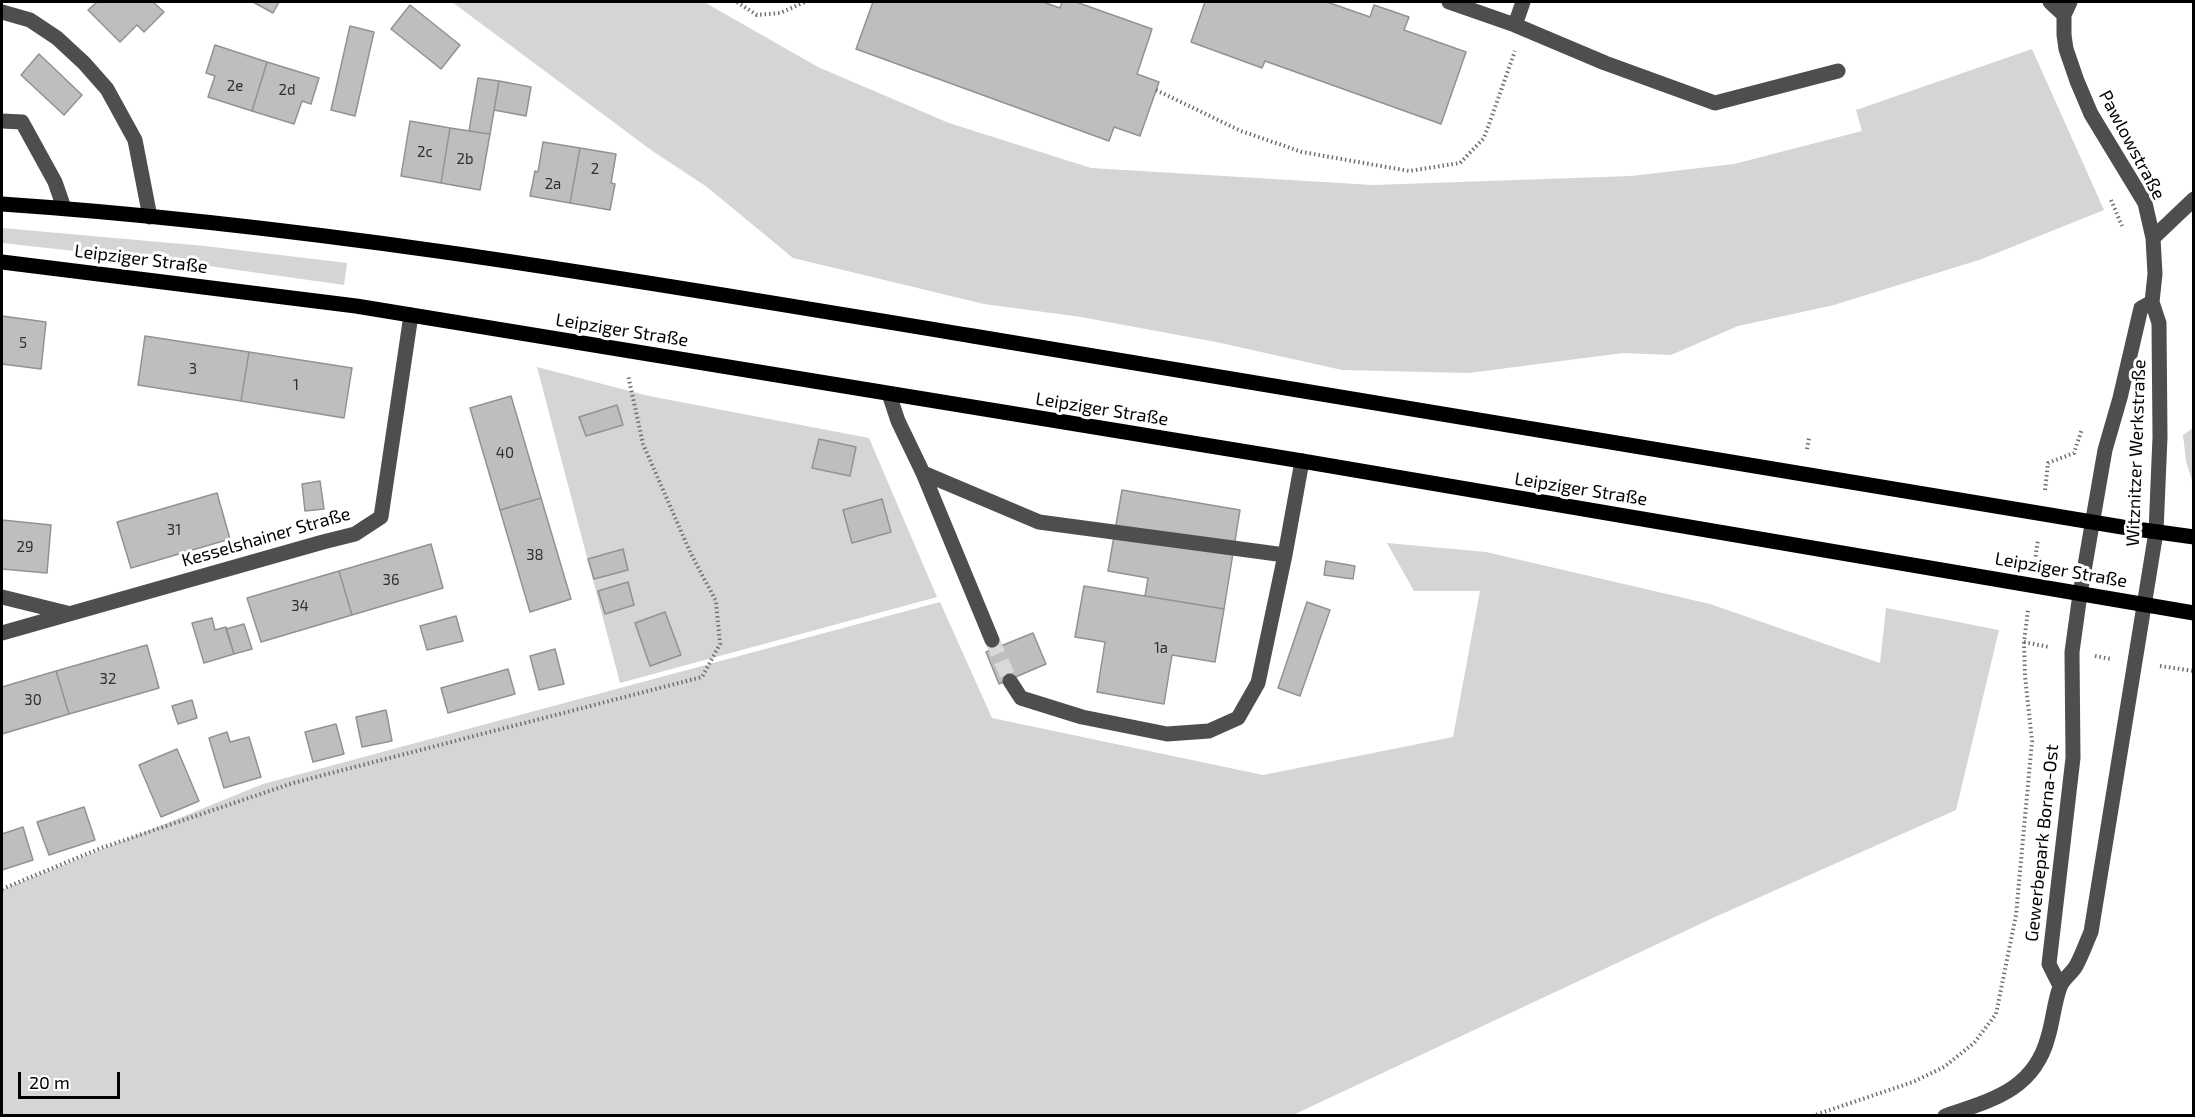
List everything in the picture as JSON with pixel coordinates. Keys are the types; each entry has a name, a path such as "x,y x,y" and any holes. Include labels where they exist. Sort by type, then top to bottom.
{"main road":[{"path":"2,204 150,217 446,251 2193,537"},
{"name":"Leipziger Straße","path":"2,262 333,303 411,315 1302,461 2193,612"}],"street":[{"path":"1449,2 1520,27 1694,97 1715,103 1838,71"},
{"path":"1520,27 1523,2"},
{"path":"2050,2 2067,8"},
{"name":"Pawlowstraße","path":"2067,8 2066,49 2077,81 2091,114 2145,203 2153,238"},
{"path":"2,12 30,20 57,38 107,89 135,140 150,217"},
{"path":"2,121 22,122 55,182 64,208"},
{"path":"2153,238 2193,199"},
{"name":"Witznitzer Werkstraße","path":"2145,605 2156,532 2160,437 2159,323 2152,302 2155,274 2153,238"},
{"name":"Witznitzer Werkstraße","path":"2080,594 2105,450 2141,308 2152,302"},
{"name":"Kesselshainer Straße","path":"2,633 355,534 381,517 411,315"},
{"path":"889,394 898,421 923,473 992,640"},
{"path":"1010,681 1021,698 1082,717 1167,734 1209,730 1238,718 1258,683 1302,461"},
{"path":"923,473 1039,522 1285,555"},
{"name":"Gewerbepark Borna-Ost","path":"2060,986 2049,964 2073,758 2072,652 2080,594"},
{"name":"Kesselshainer Straße","path":"2,597 67,613"},
{"path":"1945,1116 1995,1099 2018,1086 2028,1076 2048,1040 2060,986 2075,967 2091,932 2145,605"}],"path":[{"path":"737,2 758,15 780,13 805,2"},
{"path":"1156,90 1241,131 1302,152 1409,171 1460,162 1484,138 1520,27"},
{"path":"2108,193 2125,232"},
{"path":"2,889 101,848 293,783 702,676 720,644 716,601 691,554 643,444 624,350"},
{"path":"1812,1116 1913,1082 1944,1067 1974,1043 1996,1014 2016,915 2032,741 2024,642 2049,463 2074,453 2085,421"}],"shaded area":[{"path":"452,2 704,2 818,67 949,123 1091,168 1373,185 1631,176 1734,164 1862,131 1856,110 2032,49 2104,210 1982,259 1834,305 1738,326 1671,355 1623,353 1469,373 1342,370 1216,342 1081,317 984,304 793,258 707,187 651,150"},
{"path":"2,228 205,246 347,263 344,285 202,265 2,243"},
{"path":"537,367 649,396 869,438 937,597 620,683"},
{"path":"2193,428 2193,484 2186,461 2183,435"},
{"path":"1387,543 1486,552 1710,604 1880,663 1886,608 1999,630 1956,810 1715,917 1293,1115 2,1115 2,890 263,784 940,602 992,718 1263,775 1453,737 1480,591 1414,591"}],"building":[{"path":"97,2 153,2 164,12 144,32 137,25 120,42 88,10"},
{"path":"253,2 279,2 273,13"},
{"path":"873,2 1043,2 1060,8 1062,2 1076,2 1152,29 1137,74 1159,82 1140,136 1114,127 1109,141 856,49"},
{"path":"1205,2 1327,2 1370,17 1374,5 1409,17 1404,30 1466,52 1441,124 1265,61 1262,68 1191,42"},
{"path":"410,5 460,45 441,69 391,29"},
{"path":"350,26 374,32 355,116 331,110"},
{"path":"215,45 267,62 252,111 208,97 215,76 206,73"},
{"path":"39,54 82,95 64,115 21,75"},
{"path":"267,62 319,78 311,104 302,101 294,124 252,111"},
{"path":"478,78 499,81 490,134 469,131"},
{"path":"499,81 531,87 526,116 494,110"},
{"path":"410,121 450,128 441,183 401,176"},
{"path":"450,128 490,134 480,190 441,183"},
{"path":"543,142 580,148 570,203 530,196 535,171 538,172"},
{"path":"580,148 616,154 611,183 615,184 610,210 570,203"},
{"path":"2,316 46,322 41,369 2,364"},
{"path":"145,336 249,352 241,401 138,385"},
{"path":"249,352 352,368 344,418 241,401"},
{"path":"511,396 541,498 500,510 470,408"},
{"path":"617,405 623,425 586,436 579,417"},
{"path":"819,439 856,447 850,476 812,468"},
{"path":"320,481 324,509 305,511 302,484"},
{"path":"1122,490 1240,510 1224,609 1145,596 1148,578 1108,571"},
{"path":"217,493 230,539 131,568 117,522"},
{"path":"541,498 571,599 530,612 500,510"},
{"path":"882,499 891,532 852,543 843,510"},
{"path":"2,520 51,525 47,573 2,569"},
{"path":"431,544 443,588 352,615 339,571"},
{"path":"623,549 628,570 594,579 588,559"},
{"path":"1326,561 1355,566 1353,579 1324,575"},
{"path":"339,571 352,615 261,642 247,598"},
{"path":"628,582 634,605 605,614 598,591"},
{"path":"1084,586 1224,609 1215,662 1172,655 1164,704 1097,692 1105,642 1075,637"},
{"path":"1307,602 1330,610 1300,696 1278,688"},
{"path":"665,612 681,655 650,666 635,623"},
{"path":"456,616 463,641 427,650 420,626"},
{"path":"212,618 215,630 226,627 234,654 204,663 192,623"},
{"path":"244,624 252,649 234,654 226,629"},
{"path":"1033,633 1046,664 999,684 986,652"},
{"path":"147,645 159,688 69,714 56,671"},
{"path":"555,649 564,684 539,690 530,656"},
{"path":"508,669 515,694 448,713 441,688"},
{"path":"56,671 69,714 2,734 2,687"},
{"path":"192,700 197,718 178,724 172,706"},
{"path":"386,710 392,741 362,747 356,717"},
{"path":"336,724 344,754 313,762 305,732"},
{"path":"227,732 230,742 249,737 261,777 224,788 209,738"},
{"path":"177,749 199,801 161,817 139,765"},
{"path":"84,807 95,840 49,855 37,822"},
{"path":"23,827 33,860 2,870 2,834"}],"tunnel":[{"path":"992,640 1010,681"}]}
